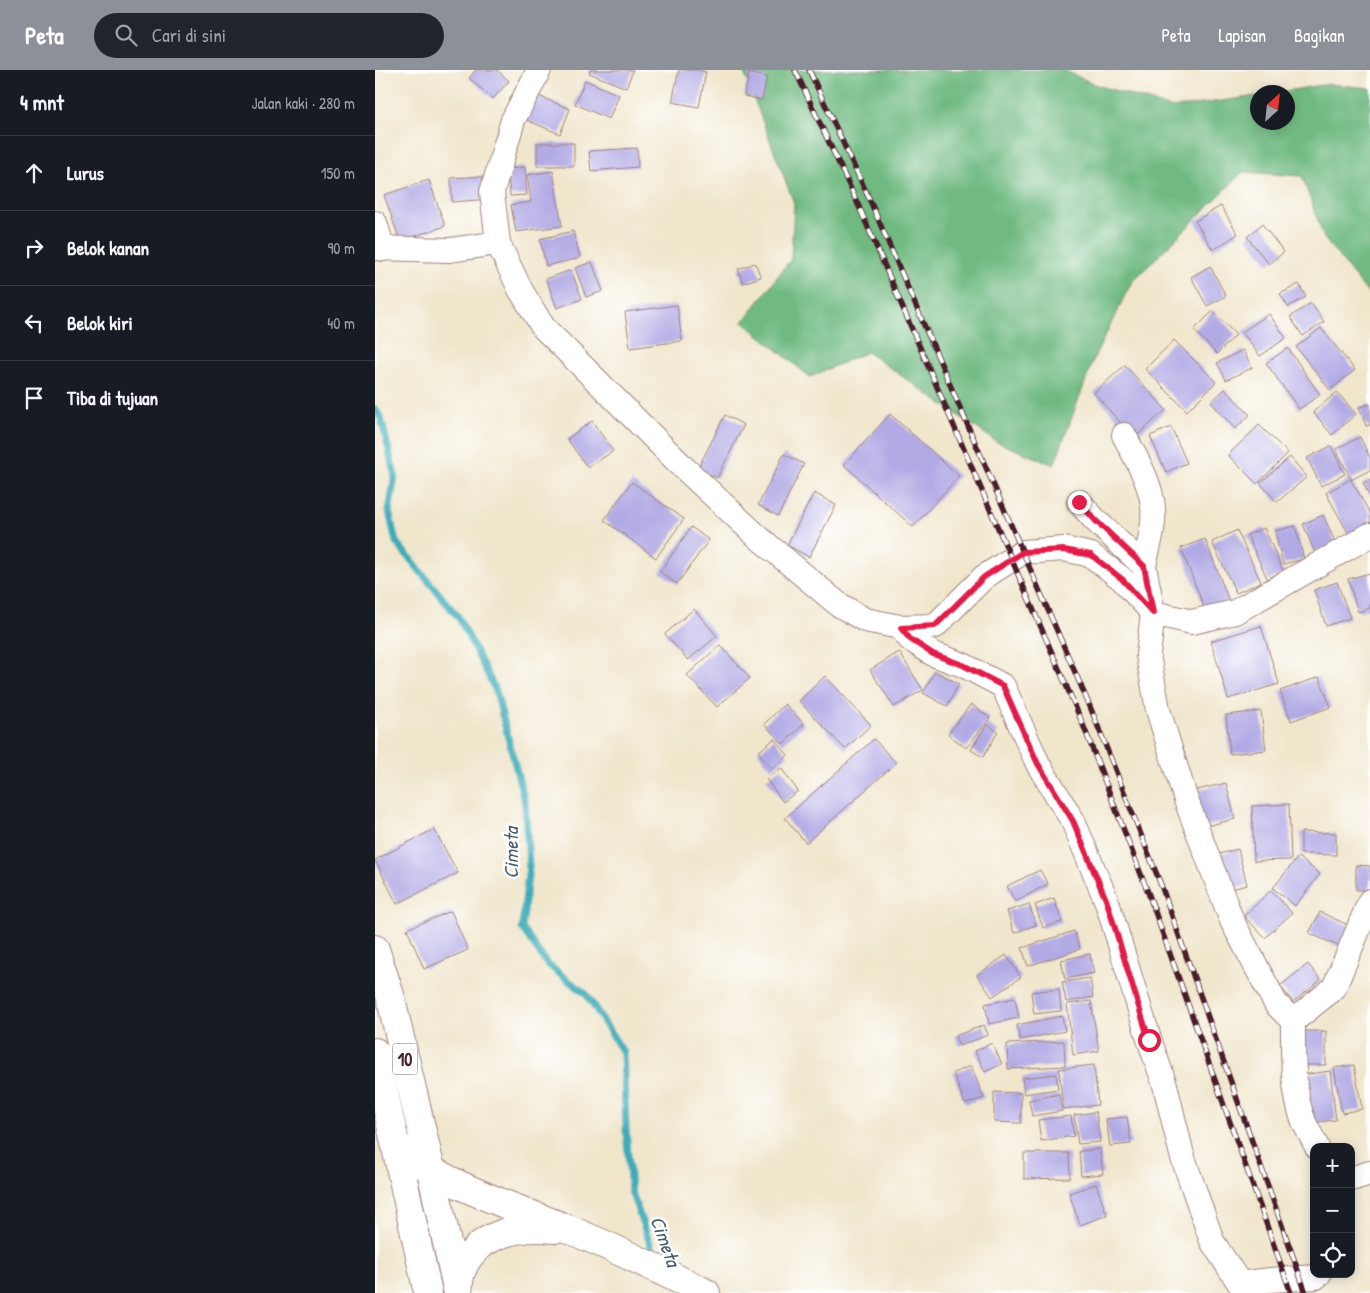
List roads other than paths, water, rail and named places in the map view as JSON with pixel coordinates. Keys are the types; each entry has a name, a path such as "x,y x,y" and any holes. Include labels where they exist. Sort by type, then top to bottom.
{"highway":[{"name":"10","path":"375,949 390,995 458,1293"},
{"name":"10","path":"375,1052 397,1145 428,1293"},
{"path":"397,1145 411,1158 431,1170 480,1193 635,1257 694,1287"},
{"path":"458,1293 461,1273 467,1261 482,1245 492,1238 503,1232 530,1227 572,1230"}],"street":[{"path":"539,70 513,120 493,192 497,243 520,289 543,327 683,467 758,537 838,604 865,620 901,628 935,626 984,577 1023,552 1064,550 1091,555 1122,579 1153,613 1192,622 1235,612 1370,535"},
{"path":"375,224 379,249 450,250 497,243"},
{"path":"1124,435 1148,486 1153,508 1152,532 1144,566 1153,613 1148,655 1158,710 1186,800 1232,921 1276,1004 1293,1022 1294,1068 1299,1103 1304,1122 1315,1143"},
{"path":"1079,502 1095,520 1144,566"},
{"path":"901,628 910,639 933,654 963,665 1003,686 1038,764 1073,821 1107,902 1149,1040 1165,1085 1181,1155 1212,1241 1245,1289 1270,1280 1310,1277"},
{"path":"1293,1022 1334,988 1370,901"},
{"path":"1355,1178 1370,1173"}],"waterway":[{"name":"Cimeta","path":"375,409 381,418 395,476 389,511 396,542 459,618 496,691 525,803 529,866 522,928 547,964 586,994 623,1052 631,1191 656,1260"}],"railway":[{"path":"795,70 857,202 1082,722 1149,895 1291,1293"},
{"path":"809,70 868,196 1091,709 1161,885 1306,1293"}]}
